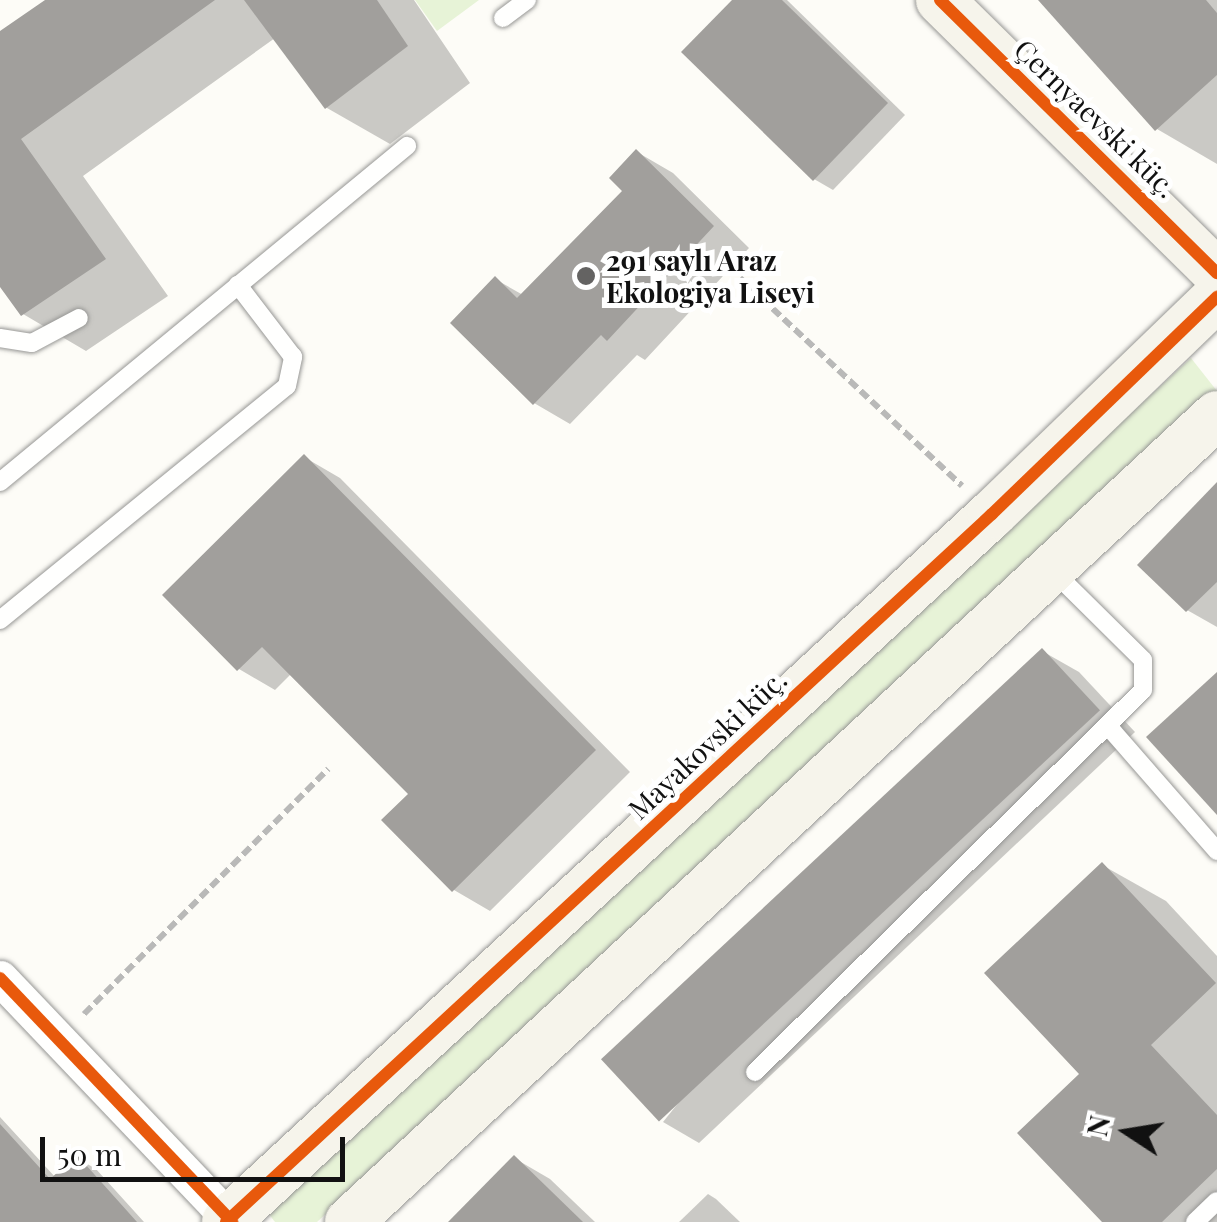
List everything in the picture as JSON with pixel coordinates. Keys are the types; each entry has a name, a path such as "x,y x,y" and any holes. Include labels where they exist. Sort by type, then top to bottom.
{"street":[{"name":"Çernyaevski küç.","path":"940,0 1217,273"},
{"name":"Mayakovski küç.","path":"229,1221 992,514 1217,297"},
{"path":"349,1222 1053,572 1217,414"},
{"path":"0,978 229,1221"}],"lane":[{"path":"502,18 528,0"},
{"path":"0,482 408,146"},
{"path":"0,620 287,386 293,357 238,285"},
{"path":"0,338 32,343 78,318"},
{"path":"754,1072 1143,690 1143,660 1053,572"},
{"path":"1108,726 1217,851"},
{"path":"1195,1222 1217,1201"}],"path":[{"path":"740,278 992,514"},
{"path":"58,1039 328,769"}],"green space":[{"path":"415,0 479,0 437,31"},
{"path":"1191,358 1217,391 317,1222 275,1222 265,1209"}],"building":[{"path":"45,0 215,0 21,139 106,259 21,316 0,287 0,31"},
{"path":"244,0 377,0 408,46 325,109"},
{"path":"732,0 782,0 888,103 813,181 681,52"},
{"path":"1038,0 1206,0 1217,13 1217,75 1155,131"},
{"name":"291 saylı Araz Ekologiya Liseyi","path":"636,149 714,226 607,341 601,335 533,405 450,323 495,276 517,298 622,191 609,178"},
{"path":"304,454 596,750 452,892 381,820 408,794 262,647 237,671 162,595"},
{"path":"1217,482 1217,582 1186,612 1137,565"},
{"path":"1042,648 1100,710 659,1121 601,1059"},
{"path":"1217,672 1217,815 1146,737"},
{"path":"1102,862 1216,983 1151,1045 1217,1115 1217,1169 1162,1222 1102,1222 1017,1133 1079,1074 984,973"},
{"path":"0,1124 50,1179 77,1155 137,1222 0,1222"},
{"path":"514,1155 583,1222 448,1222"}],"cycle path":[{"path":"940,0 1217,273"},
{"path":"226,1222 992,514 1217,297"},
{"path":"0,978 232,1222"}],"place":[{"name":"291 saylı Araz Ekologiya Liseyi","path":"586,276"}]}
